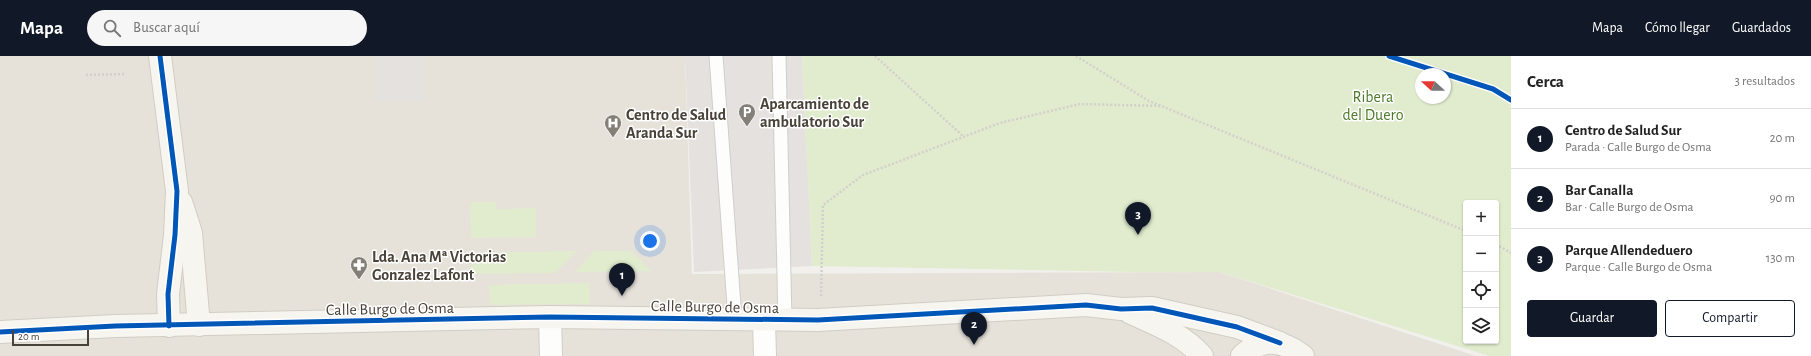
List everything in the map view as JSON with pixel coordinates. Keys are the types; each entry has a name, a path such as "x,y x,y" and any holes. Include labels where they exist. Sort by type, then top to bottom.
{"street":[{"path":"160,56 178,192 191,233 199,325"},
{"path":"169,326 168,294 175,235 178,192"},
{"name":"Calle Burgo de Osma","path":"0,332 116,326 550,317 818,320 1086,305 1121,309 1152,308 1237,327 1292,349 1318,356"},
{"name":"Calle Burgo de Osma","path":"1121,309 1181,337 1195,348 1202,356"},
{"path":"550,317 551,356"},
{"path":"765,356 775,320"},
{"path":"1242,356 1253,347 1264,343 1292,349"}],"lane":[{"path":"716,56 735,320"},
{"path":"775,320 779,56"}],"path":[{"path":"875,56 964,137"},
{"path":"1076,56 1150,101 1463,230"},
{"path":"86,75 126,74"},
{"path":"818,320 821,300 823,205 863,175 1000,123 1080,104 1162,106"},
{"path":"1499,246 1511,253"}],"shaded area":[{"path":"0,56 685,56 692,274 1220,272 1476,356 0,356"},
{"path":"376,56 424,56 424,101 376,101"},
{"name":"Aparcamiento de ambulatorio Sur","path":"685,56 802,56 812,266 694,272"}],"green space":[{"name":"Ribera del Duero","path":"802,56 1511,56 1511,356 1489,356 1220,272 1133,272 812,266"},
{"path":"470,202 496,202 496,209 536,208 536,237 471,238"},
{"path":"577,251 555,273 471,274 471,253"},
{"path":"594,251 631,251 652,271 575,272"},
{"path":"589,283 590,304 490,305 489,285"}],"cycle path":[{"path":"160,56 177,191 175,235 168,294 169,326"},
{"path":"1389,56 1493,89 1511,100"},
{"path":"0,332 115,326 550,317 818,320 1086,305 1121,309 1152,308 1237,327 1280,343"}],"place":[{"name":"Aparcamiento de ambulatorio Sur","path":"747,127"},
{"name":"Centro de Salud Aranda Sur","path":"613,138"},
{"name":"Parque Allendeduero","path":"1138,235"},
{"name":"Lda. Ana Mª Victorias Gonzalez Lafont","path":"359,280"},
{"name":"Centro de Salud Sur","path":"622,296"},
{"name":"Bar Canalla","path":"974,345"}]}
